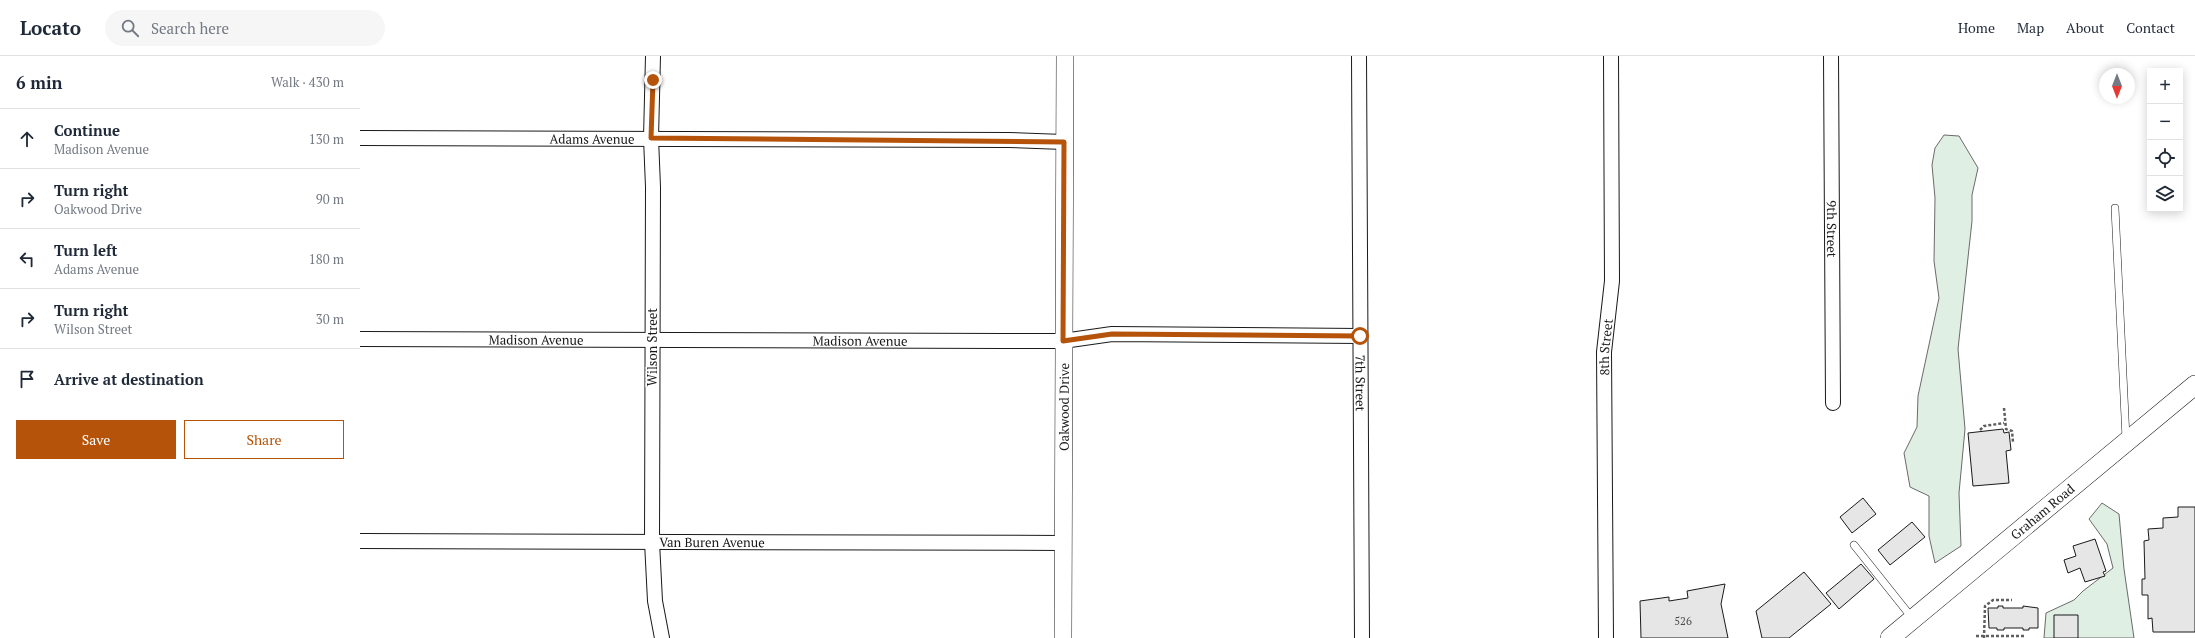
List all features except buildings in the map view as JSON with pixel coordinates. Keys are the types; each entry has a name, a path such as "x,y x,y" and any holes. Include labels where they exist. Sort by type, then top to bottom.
{"main road":[{"name":"Graham Road","path":"1890,638 2195,385"}],"street":[{"name":"Wilson Street","path":"653,56 651,138 653,187 652,542 655,601 662,638"},
{"name":"Oakwood Drive","path":"1063,638 1065,56"},
{"name":"7th Street","path":"1359,56 1362,638"},
{"name":"8th Street","path":"1606,638 1604,352 1612,281 1611,56"},
{"name":"9th Street","path":"1830,56 1833,403"},
{"name":"Adams Avenue","path":"360,138 651,138 1064,142"},
{"name":"Madison Avenue","path":"360,339 1063,341 1112,334 1360,336"},
{"name":"Van Buren Avenue","path":"360,541 1063,543"}],"lane":[{"path":"2115,208 2127,442"},
{"path":"1854,545 1913,619"}],"path":[{"path":"2004,408 2004,423 2006,429 2012,431 2013,442"},
{"path":"1980,430 1984,426 2004,423"},
{"path":"1984,637 1985,606 1993,600 2012,600"},
{"path":"1976,636 2025,636"}],"green space":[{"path":"1944,135 1959,136 1978,168 1972,195 1972,221 1958,349 1965,429 1959,493 1961,546 1935,563 1929,536 1929,496 1910,487 1904,453 1917,427 1918,396 1939,298 1934,261 1935,198 1932,165 1935,148"},
{"path":"2102,503 2119,514 2124,569 2134,638 2044,638 2046,613 2074,600 2083,591 2113,568 2107,544 2089,519"}],"route":[{"path":"653,80 651,138 1008,140 1064,142 1063,341 1112,334 1360,336"}]}
